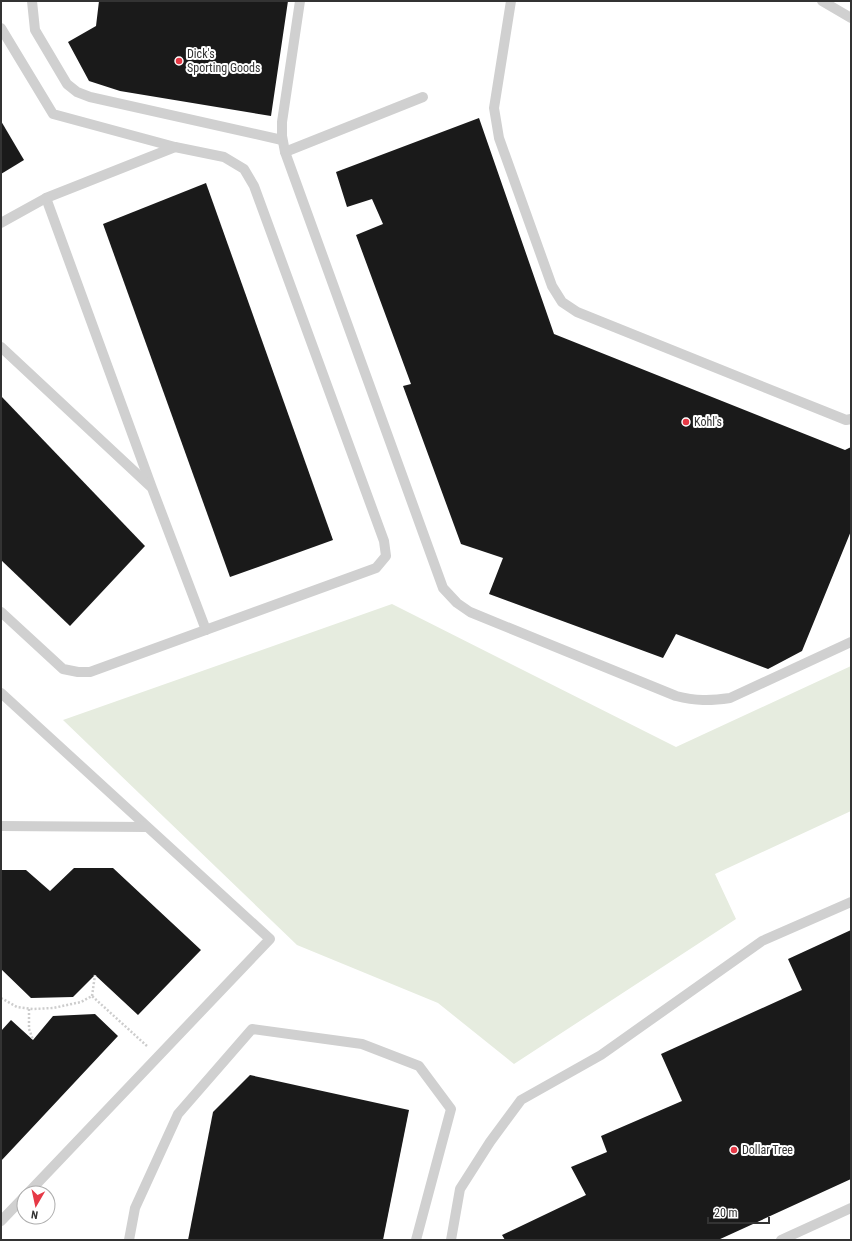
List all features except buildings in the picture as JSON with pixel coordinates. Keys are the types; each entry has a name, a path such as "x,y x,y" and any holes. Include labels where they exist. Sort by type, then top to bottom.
{"lane":[{"path":"32,1 35,30 67,84 77,92 90,97 282,140"},
{"path":"300,1 282,122 282,140 443,588 457,603 470,612 676,696 694,700 714,701 730,698 851,642"},
{"path":"510,1 494,108 499,138 552,286 562,302 577,312 846,420 851,419"},
{"path":"822,1 851,18"},
{"path":"1,28 53,114 175,147 224,157 244,169 254,186 384,541 386,556 376,568 90,672 78,672 64,669 1,612"},
{"path":"286,152 423,97"},
{"path":"1,223 46,198 175,147"},
{"path":"46,198 152,488 206,630"},
{"path":"1,347 152,488"},
{"path":"1,693 270,939 36,1185"},
{"path":"1,826 146,826"},
{"path":"451,1240 460,1189 490,1142 521,1100 601,1055 762,941 851,902"},
{"path":"129,1240 135,1208 178,1114 252,1030 362,1044 419,1066 451,1109 416,1240"},
{"path":"1,1221 16,1205"},
{"path":"781,1240 851,1208"}],"path":[{"path":"92,996 95,975"},
{"path":"92,996 158,1056"},
{"path":"1,998 17,1008 29,1009 54,1008 81,1002 92,996"},
{"path":"29,1009 29,1029 33,1040"}],"shaded area":[{"path":"392,604 676,747 851,666 851,811 715,874 736,919 514,1064 438,1003 297,945 63,720"}],"place":[{"name":"Dick's Sporting Goods","path":"179,61"},
{"name":"Kohl's","path":"686,422"},
{"name":"Dollar Tree","path":"734,1150"}]}
